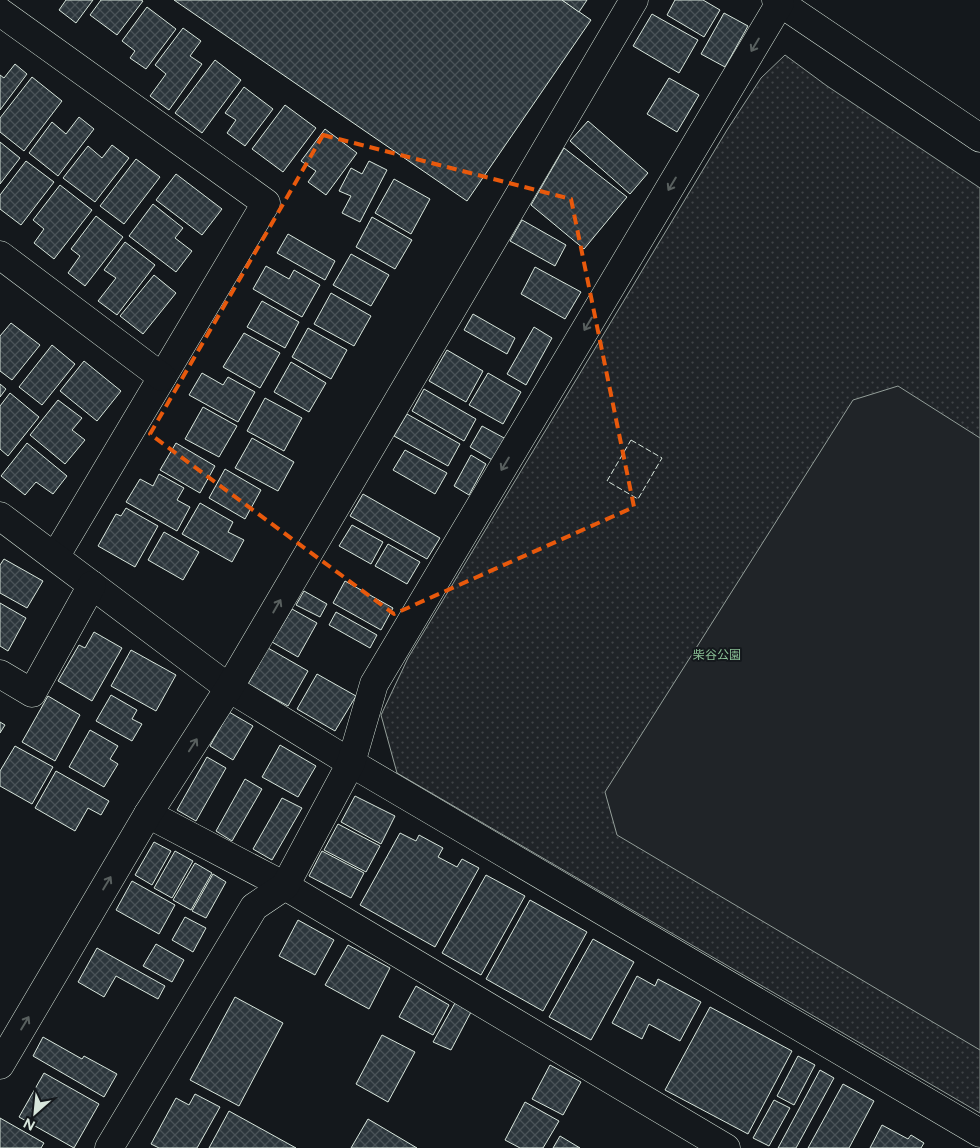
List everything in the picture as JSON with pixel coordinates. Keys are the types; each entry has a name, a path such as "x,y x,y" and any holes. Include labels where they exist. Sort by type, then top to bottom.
{"street":[{"path":"0,1065 148,814 229,688 634,0"},
{"path":"109,1148 254,907 285,886 351,763 374,684 778,1 980,138"},
{"path":"0,12 266,203 55,557"},
{"path":"0,255 162,377"},
{"path":"0,516 229,688 351,763 980,1133"},
{"path":"0,674 32,693 92,585"},
{"path":"148,814 285,886 726,1148"}],"highlighted area":[{"path":"323,135 571,199 634,507 394,614 150,434"}],"green space":[{"name":"柴谷公園","path":"785,55 827,86 980,188 980,1113 397,773 381,715 408,658 727,130 761,78"},
{"path":"898,386 980,438 980,1050 617,835 605,792 853,400"}],"building":[{"path":"66,0 93,0 76,23 59,10"},
{"path":"101,0 143,1 117,35 90,15"},
{"path":"174,0 562,0 591,20 467,201"},
{"path":"562,0 587,0 579,12"},
{"path":"675,0 703,0 720,10 704,37 667,15"},
{"path":"147,7 176,29 146,69 130,58 135,51 122,41"},
{"path":"724,13 748,26 725,67 701,54"},
{"path":"652,14 698,40 679,73 633,46"},
{"path":"183,28 201,41 190,56 202,64 169,110 150,96 166,74 155,65"},
{"path":"215,60 241,80 202,133 175,113"},
{"path":"15,64 27,74 0,110 0,75 4,78"},
{"path":"32,77 62,101 24,151 0,132 0,118"},
{"path":"669,78 699,95 677,132 647,114"},
{"path":"244,87 273,109 245,146 227,133 236,120 225,113"},
{"path":"285,105 316,128 283,172 252,149"},
{"path":"79,117 94,129 58,176 29,153 52,122 66,134"},
{"path":"588,121 648,173 630,194 570,141"},
{"path":"325,129 357,153 326,195 308,182 316,171 301,161"},
{"path":"0,142 20,158 0,184"},
{"path":"112,145 129,158 95,202 63,178 88,146 102,158"},
{"path":"564,148 627,197 584,249 531,205"},
{"path":"136,159 160,177 124,224 100,206"},
{"path":"26,161 54,182 21,225 0,209 0,195"},
{"path":"369,161 387,170 360,222 342,213 351,196 339,191 351,168 362,174"},
{"path":"176,174 222,209 202,235 156,200"},
{"path":"394,179 430,199 411,234 375,213"},
{"path":"60,185 92,210 54,259 34,243 44,229 33,220"},
{"path":"153,204 183,228 175,238 192,251 176,272 129,236"},
{"path":"96,216 123,237 85,286 68,273 80,256 71,249"},
{"path":"372,217 412,240 395,269 356,247"},
{"path":"522,220 566,245 555,266 510,241"},
{"path":"288,234 335,261 325,280 277,253"},
{"path":"125,242 155,265 117,315 98,301 116,278 104,270"},
{"path":"351,254 389,275 371,306 333,285"},
{"path":"266,266 289,279 294,270 320,285 302,317 253,289"},
{"path":"535,267 581,292 565,319 521,294"},
{"path":"154,275 176,293 143,334 120,316"},
{"path":"331,293 371,316 354,346 314,324"},
{"path":"262,301 299,322 285,348 247,327"},
{"path":"473,314 515,338 507,354 464,330"},
{"path":"11,323 40,345 12,380 0,371 0,336"},
{"path":"534,327 552,338 526,385 507,374"},
{"path":"308,328 347,350 331,379 292,357"},
{"path":"244,333 280,353 260,388 223,367"},
{"path":"52,345 75,364 42,405 19,387"},
{"path":"447,350 483,371 466,402 429,381"},
{"path":"84,361 121,391 97,421 60,391"},
{"path":"291,362 326,383 309,412 274,392"},
{"path":"202,373 223,385 228,377 255,392 238,422 189,395"},
{"path":"488,373 521,392 503,424 469,405"},
{"path":"0,384 6,389 0,397"},
{"path":"424,389 476,419 464,441 412,411"},
{"path":"10,393 39,417 8,456 0,449 0,406"},
{"path":"265,398 302,418 284,451 247,431"},
{"path":"58,400 82,418 72,430 85,440 65,464 30,435"},
{"path":"203,407 237,426 219,457 185,439"},
{"path":"407,414 460,444 448,466 394,436"},
{"path":"482,426 506,439 494,461 470,447"},
{"path":"252,438 294,462 278,491 235,468"},
{"path":"27,443 67,476 53,494 36,482 25,495 1,476"},
{"path":"176,443 215,466 200,493 160,470"},
{"path":"405,450 447,473 435,494 393,470"},
{"path":"471,455 486,464 469,495 454,486"},
{"path":"225,469 261,490 245,519 209,498"},
{"path":"159,474 184,488 177,500 190,507 177,531 126,502 140,479 153,486"},
{"path":"363,494 440,538 427,559 350,516"},
{"path":"200,503 233,522 228,532 244,540 232,562 182,534"},
{"path":"126,508 158,526 135,567 98,546 116,514 121,516"},
{"path":"352,525 383,542 371,564 339,546"},
{"path":"164,532 199,552 183,580 148,560"},
{"path":"388,544 420,562 407,584 375,566"},
{"path":"4,559 43,581 27,608 0,593 0,565"},
{"path":"345,581 393,608 381,630 333,603"},
{"path":"304,591 327,604 320,617 296,605"},
{"path":"0,603 26,618 8,651 0,646"},
{"path":"292,609 317,623 298,657 272,642"},
{"path":"336,612 377,635 370,648 329,625"},
{"path":"94,632 122,648 92,701 58,681 79,645 85,648"},
{"path":"268,648 308,671 288,706 248,684"},
{"path":"131,650 176,675 156,711 111,686"},
{"path":"317,674 356,696 335,731 297,709"},
{"path":"111,695 137,710 132,719 142,724 132,741 96,721"},
{"path":"48,696 80,715 55,761 22,742"},
{"path":"229,712 253,726 233,760 210,746"},
{"path":"0,722 5,725 0,733"},
{"path":"90,730 118,746 110,759 118,764 104,787 69,767"},
{"path":"280,745 316,766 298,797 262,777"},
{"path":"15,746 53,767 32,804 0,786 0,771"},
{"path":"207,757 226,768 196,821 177,810"},
{"path":"56,771 109,801 101,815 88,808 75,831 35,808"},
{"path":"245,779 262,789 232,841 216,831"},
{"path":"355,796 395,816 381,844 341,822"},
{"path":"282,798 302,808 272,860 253,849"},
{"path":"338,824 380,846 366,872 324,850"},
{"path":"400,833 416,841 419,835 443,848 438,857 457,867 462,859 479,868 435,947 360,905"},
{"path":"154,842 171,851 152,885 135,875"},
{"path":"175,851 193,861 172,898 154,888"},
{"path":"322,851 364,873 351,898 309,876"},
{"path":"195,863 212,873 191,910 173,900"},
{"path":"213,874 226,882 206,918 192,911"},
{"path":"486,875 525,896 481,975 442,953"},
{"path":"132,881 175,905 159,934 116,910"},
{"path":"530,900 587,932 543,1011 486,979"},
{"path":"185,917 206,928 193,952 172,940"},
{"path":"298,920 334,940 315,975 279,956"},
{"path":"593,939 634,962 591,1040 549,1017"},
{"path":"156,944 184,960 172,982 143,966"},
{"path":"348,945 390,968 369,1009 325,985"},
{"path":"97,948 165,986 158,999 116,976 104,997 78,982"},
{"path":"637,976 655,986 658,979 701,1002 680,1041 649,1024 642,1039 612,1023"},
{"path":"416,986 449,1005 433,1035 399,1017"},
{"path":"235,997 283,1023 239,1106 190,1080"},
{"path":"455,1003 471,1012 451,1050 433,1042"},
{"path":"710,1007 792,1051 748,1134 665,1090"},
{"path":"382,1035 415,1052 388,1102 356,1084"},
{"path":"43,1037 82,1059 84,1056 117,1074 104,1097 33,1056"},
{"path":"798,1056 815,1065 794,1105 777,1096"},
{"path":"550,1065 581,1082 563,1115 532,1099"},
{"path":"820,1070 834,1078 796,1148 778,1148"},
{"path":"44,1073 99,1104 74,1148 19,1117"},
{"path":"843,1084 874,1101 849,1148 808,1148"},
{"path":"195,1094 220,1107 197,1148 159,1148 151,1144 176,1098 189,1105"},
{"path":"774,1100 790,1108 769,1146 753,1138"},
{"path":"525,1102 559,1121 543,1148 520,1148 505,1140"},
{"path":"229,1111 296,1148 209,1148"},
{"path":"0,1118 44,1143 41,1148 0,1148"},
{"path":"368,1119 417,1148 351,1148"},
{"path":"882,1125 908,1139 911,1135 924,1143 921,1148 870,1148"},
{"path":"560,1136 580,1148 553,1148"}],"fence":[{"path":"631,440 662,458 638,499 607,481 631,440"}]}
